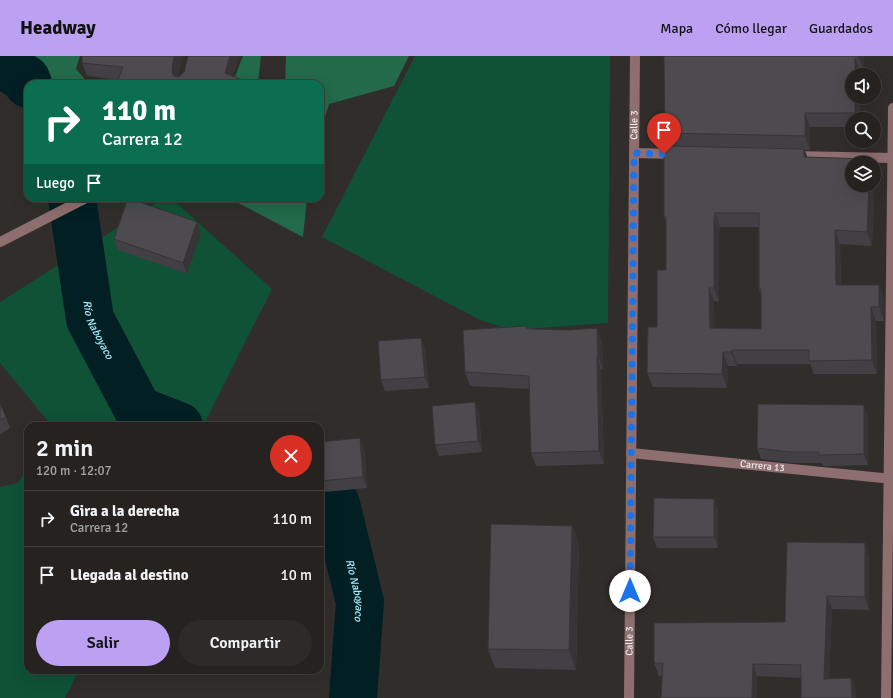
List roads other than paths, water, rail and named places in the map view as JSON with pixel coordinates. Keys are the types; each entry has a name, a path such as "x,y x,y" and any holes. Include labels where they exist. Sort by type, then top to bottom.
{"street":[{"name":"Calle 3","path":"629,698 635,56"},
{"path":"886,698 891,479 893,108"},
{"path":"634,153 688,154"},
{"path":"783,156 893,158"},
{"path":"0,242 78,202"},
{"name":"Carrera 13","path":"631,453 891,479"}],"waterway":[{"name":"Río Naboyaco","path":"0,63 26,80"},
{"name":"Río Naboyaco","path":"73,202 90,319 138,410 169,422"},
{"name":"Río Naboyaco","path":"324,497 336,504 360,602 353,698"}]}
